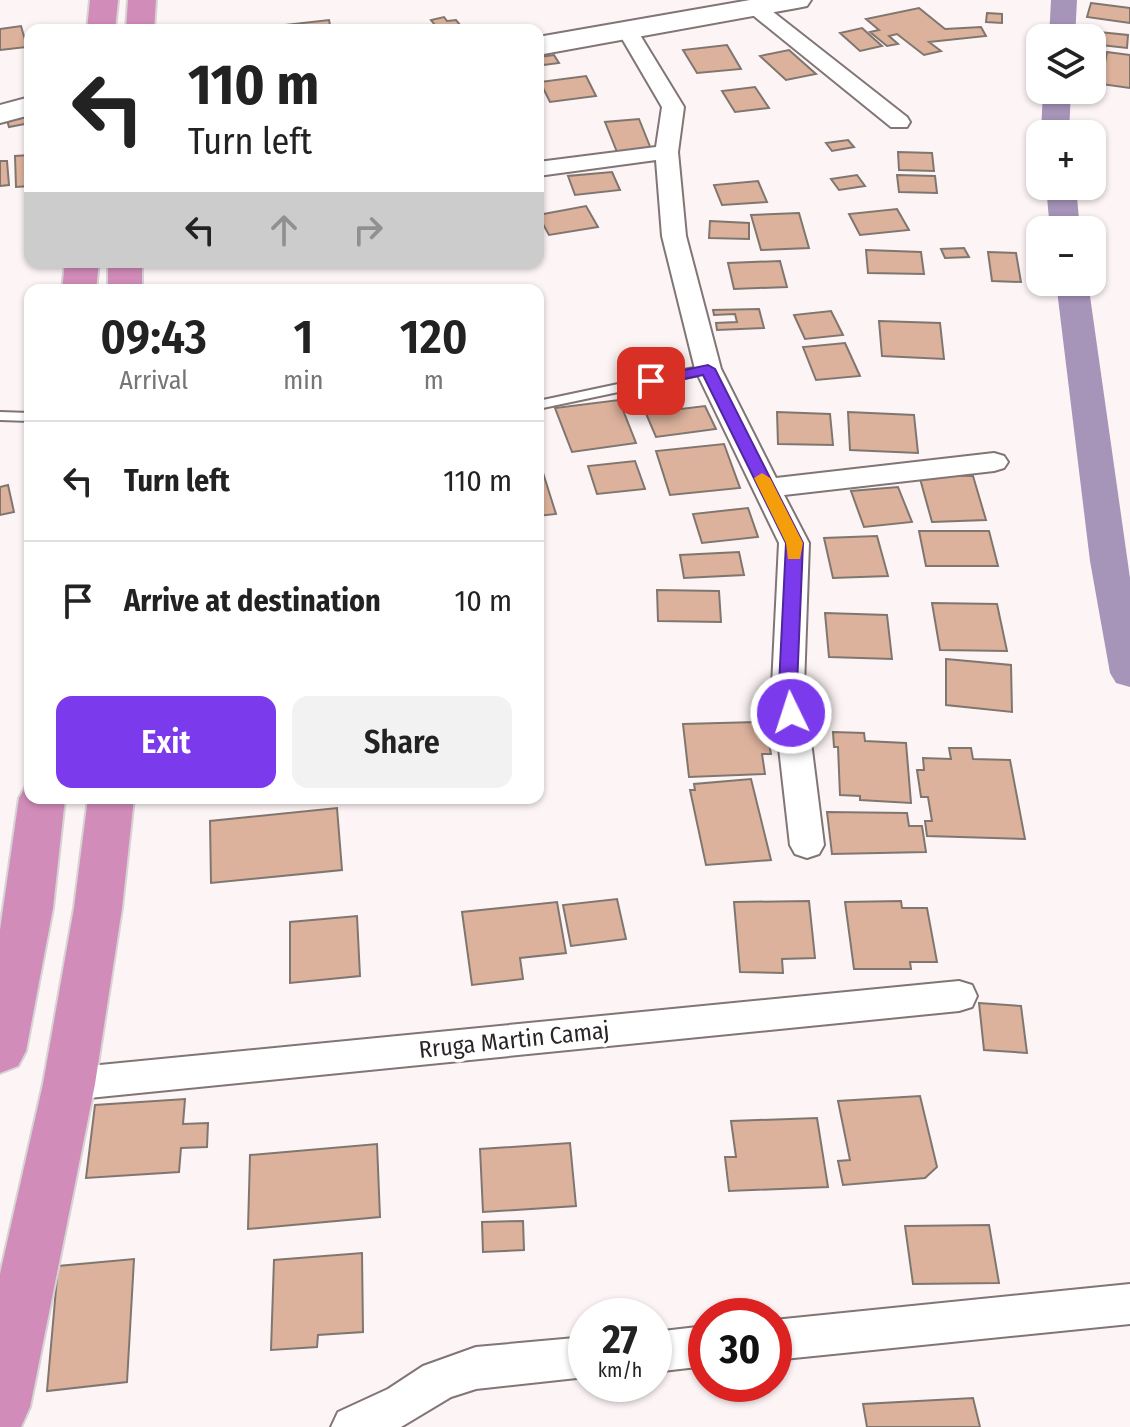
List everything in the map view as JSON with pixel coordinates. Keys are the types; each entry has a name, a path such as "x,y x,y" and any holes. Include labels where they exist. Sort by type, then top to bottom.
{"highway":[{"path":"102,24 104,0"},
{"path":"140,24 142,0"},
{"path":"0,1051 29,908 41,804"},
{"path":"0,1407 69,1084 98,908 110,804"}],"main road":[{"path":"544,45 627,30 715,6 756,8 797,0"},
{"path":"0,114 24,108"}],"street":[{"path":"756,8 899,122"},
{"path":"627,30 673,107 667,152 674,236 708,369 794,543 788,686 807,845"},
{"path":"544,168 667,152"},
{"path":"767,488 994,462"},
{"name":"Rruga Martin Camaj","path":"69,1084 959,996"},
{"path":"792,1338 1115,1305"},
{"path":"353,1427 403,1404 438,1381 476,1368 568,1359"}],"lane":[{"path":"544,404 708,369"},
{"path":"0,416 24,417"}],"building":[{"path":"1091,3 1130,8 1130,23 1087,17"},
{"path":"919,8 945,29 981,27 986,36 929,42 941,51 924,55 897,34 889,36 898,44 887,46 870,32 879,30 866,19"},
{"path":"987,13 1002,14 1002,23 986,22"},
{"path":"444,17 459,24 434,24 431,20"},
{"path":"329,20 330,24 293,24"},
{"path":"21,26 24,47 0,50 0,29"},
{"path":"862,28 882,46 860,51 840,33"},
{"path":"1106,33 1128,35 1127,48 1106,46"},
{"path":"727,45 741,69 697,73 683,50"},
{"path":"789,50 816,74 786,80 760,56"},
{"path":"1107,52 1130,55 1130,88 1106,85"},
{"path":"554,55 559,63 544,65 544,56"},
{"path":"586,76 596,96 550,102 544,81"},
{"path":"755,87 769,108 735,112 722,91"},
{"path":"24,118 24,124 9,127 7,120"},
{"path":"639,119 651,149 617,152 605,122"},
{"path":"848,140 854,147 832,151 826,143"},
{"path":"898,152 932,153 934,171 899,170"},
{"path":"24,155 24,186 16,187 15,156"},
{"path":"0,161 7,161 9,185 0,186"},
{"path":"612,172 620,190 575,195 568,176"},
{"path":"857,175 865,186 839,190 831,179"},
{"path":"897,175 935,176 937,193 899,192"},
{"path":"758,181 767,202 722,205 714,185"},
{"path":"586,206 598,227 549,235 544,226 544,214"},
{"path":"897,209 909,230 860,235 849,214"},
{"path":"799,213 809,248 761,250 751,215"},
{"path":"710,221 749,223 749,239 709,238"},
{"path":"964,248 969,257 945,258 941,249"},
{"path":"866,250 921,252 924,274 868,273"},
{"path":"988,252 1016,253 1021,282 992,281"},
{"path":"780,261 787,287 734,289 728,263"},
{"path":"759,309 764,328 717,330 716,323 737,322 735,314 714,315 713,310"},
{"path":"831,311 843,335 805,339 794,315"},
{"path":"879,321 940,323 944,359 882,356"},
{"path":"845,343 860,376 816,380 803,347"},
{"path":"654,392 658,403 678,400 681,409 705,406 716,429 656,437 638,395"},
{"path":"619,400 636,443 572,452 555,408"},
{"path":"777,412 830,414 833,445 778,444"},
{"path":"848,412 914,415 918,453 850,450"},
{"path":"724,444 740,488 670,495 656,451"},
{"path":"635,461 645,489 597,494 588,466"},
{"path":"919,475 973,476 986,520 932,522"},
{"path":"544,476 556,514 544,515"},
{"path":"8,485 14,512 0,515 0,487"},
{"path":"898,487 912,522 864,527 851,491"},
{"path":"748,508 758,537 702,543 693,514"},
{"path":"919,531 989,531 998,566 926,566"},
{"path":"877,536 888,576 833,578 824,538"},
{"path":"739,552 744,575 684,578 680,555"},
{"path":"657,590 719,591 721,622 658,621"},
{"path":"932,603 997,604 1007,651 940,650"},
{"path":"825,613 887,615 892,659 829,657"},
{"path":"946,659 1011,665 1012,712 946,705"},
{"path":"757,722 760,738 768,738 771,754 762,754 765,774 689,777 683,724"},
{"path":"833,732 864,733 865,741 906,743 911,803 860,800 860,796 840,795 838,747 834,747"},
{"path":"949,748 971,748 973,759 1010,760 1025,839 927,836 925,821 932,821 928,797 921,797 917,770 924,770 923,758 951,759"},
{"path":"751,779 771,860 706,865 690,790 695,790 694,784"},
{"path":"337,808 342,870 211,883 210,821"},
{"path":"827,812 907,813 909,826 922,826 926,852 832,854"},
{"path":"617,899 626,939 571,946 563,905"},
{"path":"809,901 815,958 782,959 783,973 740,972 734,902"},
{"path":"901,901 902,908 927,908 937,962 910,962 911,969 854,969 845,902"},
{"path":"557,902 566,953 520,958 523,979 472,985 462,912"},
{"path":"357,916 360,976 290,983 290,922"},
{"path":"979,1003 1021,1006 1027,1053 984,1050"},
{"path":"920,1096 937,1167 925,1178 843,1185 838,1161 850,1160 838,1101"},
{"path":"185,1099 183,1124 208,1123 207,1147 181,1148 179,1172 86,1178 95,1105"},
{"path":"817,1118 828,1187 729,1191 725,1157 736,1157 731,1121"},
{"path":"570,1143 576,1206 483,1212 480,1149"},
{"path":"377,1144 380,1217 248,1229 250,1155"},
{"path":"523,1221 524,1250 483,1252 482,1222"},
{"path":"989,1225 999,1283 913,1284 905,1226"},
{"path":"362,1253 363,1332 318,1335 317,1347 271,1350 274,1260"},
{"path":"134,1259 127,1382 47,1391 58,1266"},
{"path":"973,1398 980,1427 867,1427 863,1404"}],"waterway":[{"path":"1063,24 1064,0"},
{"path":"1056,104 1056,120"},
{"path":"1062,200 1064,216"},
{"path":"1074,296 1108,561 1130,673"}],"slow traffic":[{"path":"762,478 794,543 794,555"}],"route":[{"path":"651,381 708,369 794,543 788,686 791,713"}]}
